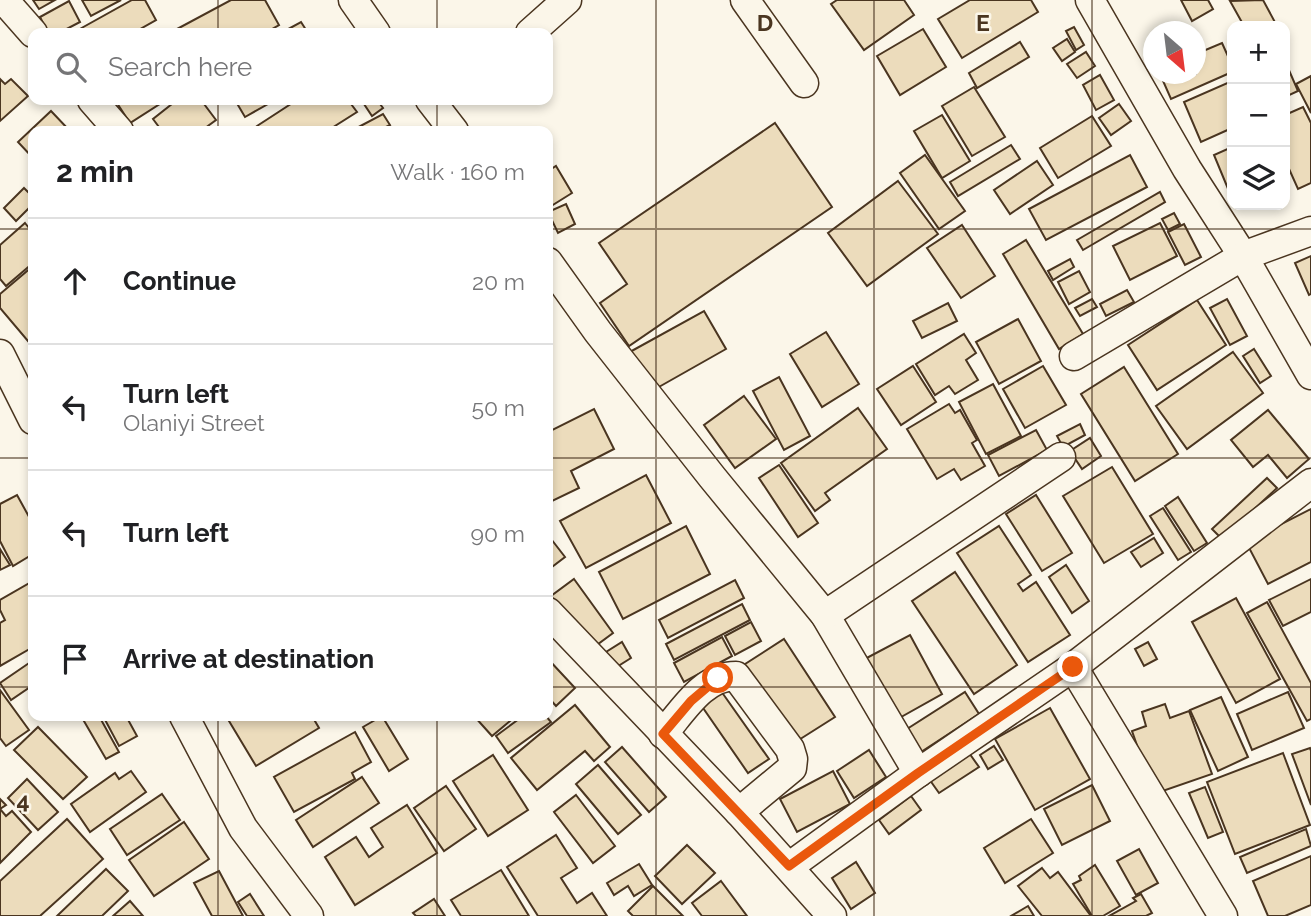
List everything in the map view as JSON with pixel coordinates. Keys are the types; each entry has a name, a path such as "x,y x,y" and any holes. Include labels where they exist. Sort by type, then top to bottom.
{"street":[{"path":"4,0 29,28"},
{"path":"353,0 373,28"},
{"path":"536,28 567,0"},
{"path":"746,0 804,83"},
{"path":"1090,0 1187,169 1242,256 1311,375"},
{"path":"96,105 115,126"},
{"path":"1074,356 1242,256 1311,231"},
{"path":"553,269 622,363 825,615 918,773"},
{"path":"0,354 28,410"},
{"path":"825,615 1061,457"},
{"path":"789,866 918,773 1073,667 1311,483"},
{"path":"553,617 739,812 832,916"},
{"path":"1073,667 1223,916"},
{"path":"663,734 709,684 718,678 736,676 790,749 793,759 792,768 739,812"},
{"path":"187,721 243,828 309,916"}],"building":[{"path":"33,0 55,0 39,9"},
{"path":"82,0 121,0 91,16"},
{"path":"132,0 145,0 156,20 142,28 82,28"},
{"path":"231,0 265,0 279,25 274,28 179,28"},
{"path":"837,0 904,0 914,15 864,50 831,4"},
{"path":"970,0 1031,0 1038,12 962,58 938,19"},
{"path":"1181,0 1208,0 1213,9 1192,21"},
{"path":"1263,0 1274,21 1241,21 1230,1"},
{"path":"69,1 80,22 69,28 46,28 40,17"},
{"path":"301,22 305,28 290,28"},
{"path":"1074,27 1084,45 1076,50 1066,31"},
{"path":"923,29 946,67 900,95 877,56"},
{"path":"1067,39 1075,52 1062,61 1053,48"},
{"path":"1020,42 1029,57 977,88 969,73"},
{"path":"1222,43 1227,54 1227,74 1206,84 1206,50"},
{"path":"1086,52 1095,66 1077,78 1067,64"},
{"path":"1290,73 1298,91 1290,95"},
{"path":"1100,75 1114,100 1096,110 1083,85"},
{"path":"1311,76 1311,113 1296,84"},
{"path":"0,79 5,84 11,79 28,96 0,121"},
{"path":"1227,83 1227,130 1201,142 1184,102"},
{"path":"1164,84 1205,84 1171,99"},
{"path":"974,87 1005,137 972,156 942,106"},
{"path":"1119,104 1131,121 1111,135 1099,118"},
{"path":"118,105 158,105 130,123"},
{"path":"171,105 205,105 216,120 208,126 158,126 153,119"},
{"path":"238,105 266,105 245,117"},
{"path":"289,105 352,105 357,112 335,126 257,126"},
{"path":"365,105 381,105 383,108 372,116"},
{"path":"1303,107 1311,123 1311,183 1298,189 1290,171 1290,113"},
{"path":"51,111 65,126 35,126"},
{"path":"383,114 390,125 388,126 360,126"},
{"path":"942,115 970,161 942,178 914,131"},
{"path":"1092,116 1111,146 1058,178 1040,148"},
{"path":"775,123 832,207 629,346 600,303 627,284 599,243"},
{"path":"28,133 28,153 18,142"},
{"path":"1011,145 1020,159 958,196 950,182"},
{"path":"1227,149 1227,186 1214,155"},
{"path":"925,155 965,211 939,229 900,173"},
{"path":"1130,155 1147,187 1046,240 1029,209"},
{"path":"1037,161 1053,185 1010,214 994,190"},
{"path":"556,166 572,193 553,205 553,168"},
{"path":"898,181 938,234 867,286 828,233"},
{"path":"24,188 28,192 28,209 16,221 4,208"},
{"path":"1160,192 1165,202 1083,250 1077,240"},
{"path":"566,204 575,224 558,233 553,222 553,210"},
{"path":"1174,213 1180,224 1168,230 1162,219"},
{"path":"25,223 28,227 28,267 6,286 0,279 0,245"},
{"path":"1160,223 1177,256 1130,280 1113,246"},
{"path":"1184,224 1201,257 1185,265 1168,232"},
{"path":"962,225 995,276 961,298 927,248"},
{"path":"1026,240 1083,334 1059,349 1003,254"},
{"path":"1311,256 1311,294 1309,295 1295,263"},
{"path":"1070,259 1074,267 1053,280 1048,271"},
{"path":"28,270 28,341 0,308 0,294"},
{"path":"1079,271 1090,292 1069,304 1058,282"},
{"path":"1127,290 1134,302 1106,316 1100,304"},
{"path":"1092,299 1097,307 1080,316 1075,308"},
{"path":"1227,299 1247,336 1230,345 1210,308"},
{"path":"1197,300 1226,345 1157,390 1128,345"},
{"path":"948,303 957,321 922,338 913,321"},
{"path":"704,311 726,349 650,392 628,353"},
{"path":"1018,319 1041,361 999,384 976,342"},
{"path":"826,332 859,384 822,407 790,354"},
{"path":"964,334 976,353 966,360 978,380 955,394 949,386 935,395 916,364"},
{"path":"1254,349 1271,376 1260,383 1243,356"},
{"path":"1233,352 1263,393 1187,449 1156,406"},
{"path":"913,366 936,402 901,425 877,389"},
{"path":"1043,366 1066,405 1025,428 1003,389"},
{"path":"1124,367 1178,454 1135,481 1081,394"},
{"path":"779,377 810,436 784,450 753,391"},
{"path":"993,384 1021,436 986,454 959,402"},
{"path":"744,396 776,439 735,468 704,425"},
{"path":"949,404 955,413 960,410 977,440 972,443 985,466 961,480 954,469 937,479 907,429"},
{"path":"858,408 887,449 825,493 830,500 815,511 781,463"},
{"path":"594,409 614,449 571,471 579,488 553,501 553,430"},
{"path":"1268,410 1309,459 1287,478 1268,455 1253,467 1231,440"},
{"path":"1080,424 1085,435 1063,447 1057,436"},
{"path":"1036,430 1047,450 999,476 988,455"},
{"path":"1090,438 1101,456 1082,469 1070,451"},
{"path":"779,465 818,523 798,537 759,478"},
{"path":"1112,467 1153,534 1104,563 1063,496"},
{"path":"646,475 671,523 586,568 560,521"},
{"path":"1267,478 1277,488 1222,539 1212,529"},
{"path":"17,495 28,515 28,557 13,566 0,541 0,504"},
{"path":"1036,495 1072,553 1042,571 1006,514"},
{"path":"1178,497 1207,543 1194,551 1165,506"},
{"path":"1163,508 1191,552 1178,560 1150,516"},
{"path":"1311,509 1311,562 1268,584 1246,542"},
{"path":"686,526 710,574 623,619 599,572"},
{"path":"999,526 1031,575 1018,584 1023,591 1036,582 1070,635 1028,662 957,553"},
{"path":"1154,538 1163,553 1141,567 1131,552"},
{"path":"553,541 565,557 553,566"},
{"path":"0,549 10,565 0,570"},
{"path":"1066,565 1089,601 1072,613 1049,577"},
{"path":"955,572 1017,665 974,694 912,601"},
{"path":"574,579 613,633 590,650 553,599 553,595"},
{"path":"1311,579 1311,612 1283,626 1269,600"},
{"path":"735,580 744,598 668,638 659,620"},
{"path":"28,584 28,650 0,666 0,623 5,620 0,610 0,600"},
{"path":"1236,598 1280,679 1236,703 1192,622"},
{"path":"1267,602 1311,683 1311,719 1307,721 1247,613"},
{"path":"742,604 750,620 674,660 666,644"},
{"path":"751,622 761,641 735,655 725,636"},
{"path":"910,635 942,694 894,721 861,661"},
{"path":"722,637 732,656 684,682 674,663"},
{"path":"784,639 835,717 794,743 742,666"},
{"path":"622,642 631,658 607,673 598,657"},
{"path":"1148,642 1157,659 1144,666 1135,649"},
{"path":"28,664 28,688 11,700 0,683"},
{"path":"553,664 575,688 556,706 553,703"},
{"path":"0,690 29,730 6,746 0,738"},
{"path":"721,691 769,759 748,773 701,705"},
{"path":"965,692 979,714 921,752 907,729"},
{"path":"1288,692 1304,728 1252,750 1237,714"},
{"path":"1221,697 1248,757 1218,771 1190,710"},
{"path":"1165,704 1170,718 1189,711 1212,774 1154,794 1132,731 1146,726 1142,712"},
{"path":"575,705 610,747 594,761 585,751 537,790 511,758"},
{"path":"1050,708 1090,779 1035,810 995,739"},
{"path":"84,721 102,721 119,752 106,759"},
{"path":"106,721 129,721 137,736 119,746"},
{"path":"229,721 315,721 319,728 256,766"},
{"path":"373,721 385,721 408,759 389,771 363,727"},
{"path":"478,721 510,721 492,736"},
{"path":"516,721 551,722 508,753 496,736"},
{"path":"38,727 87,777 63,799 14,750"},
{"path":"355,732 371,762 352,773 355,779 294,812 274,777"},
{"path":"994,746 1003,760 988,769 980,755"},
{"path":"622,747 666,797 649,812 605,762"},
{"path":"1310,748 1311,751 1311,805 1292,754"},
{"path":"869,750 886,777 854,798 837,771"},
{"path":"967,750 979,767 939,793 927,776"},
{"path":"1283,753 1310,825 1235,854 1207,782"},
{"path":"493,755 528,810 488,836 453,781"},
{"path":"598,765 641,815 618,834 576,784"},
{"path":"131,771 146,792 90,832 71,804 115,773 119,779"},
{"path":"833,771 850,804 797,832 780,799"},
{"path":"362,777 379,803 313,847 296,820"},
{"path":"27,779 58,812 38,830 8,798"},
{"path":"1092,785 1110,821 1062,845 1044,809"},
{"path":"446,786 476,829 444,851 414,808"},
{"path":"1205,787 1223,832 1208,838 1189,793"},
{"path":"162,794 180,820 127,855 110,829"},
{"path":"576,795 615,846 593,863 554,812"},
{"path":"911,796 921,810 889,834 879,820"},
{"path":"407,805 437,853 355,905 325,857 356,837 369,857 383,847 371,828"},
{"path":"0,809 6,816 12,811 31,832 0,863"},
{"path":"67,819 103,859 40,916 0,916 0,881"},
{"path":"1031,819 1053,853 1005,883 984,848"},
{"path":"184,822 209,859 154,896 129,860"},
{"path":"1306,829 1311,846 1247,873 1240,857"},
{"path":"556,835 577,868 561,878 577,903 592,893 607,916 538,916 507,867"},
{"path":"687,845 715,873 682,904 655,876"},
{"path":"1139,849 1158,883 1136,895 1117,861"},
{"path":"1311,856 1311,905 1285,916 1268,916 1253,881"},
{"path":"856,862 875,893 851,909 832,878"},
{"path":"639,864 652,885 634,896 628,886 614,895 607,883"},
{"path":"1095,865 1120,906 1103,916 1092,916 1073,884 1081,880 1079,876"},
{"path":"1042,868 1050,878 1058,872 1091,916 1042,916 1018,886"},
{"path":"106,869 128,891 102,916 57,916"},
{"path":"501,870 529,916 461,916 451,900"},
{"path":"219,871 243,916 212,916 194,883"},
{"path":"721,881 747,916 702,916 692,903"},
{"path":"653,886 683,916 633,916 628,911"},
{"path":"250,894 264,916 247,916 238,902"},
{"path":"1141,894 1152,913 1146,916 1109,916 1136,901 1133,898"},
{"path":"434,899 445,916 416,916 413,913"},
{"path":"130,901 143,916 113,916"},
{"path":"1028,906 1034,916 1011,916"}],"route":[{"path":"718,678 691,701 663,734 789,866 918,773 1073,667"}]}
